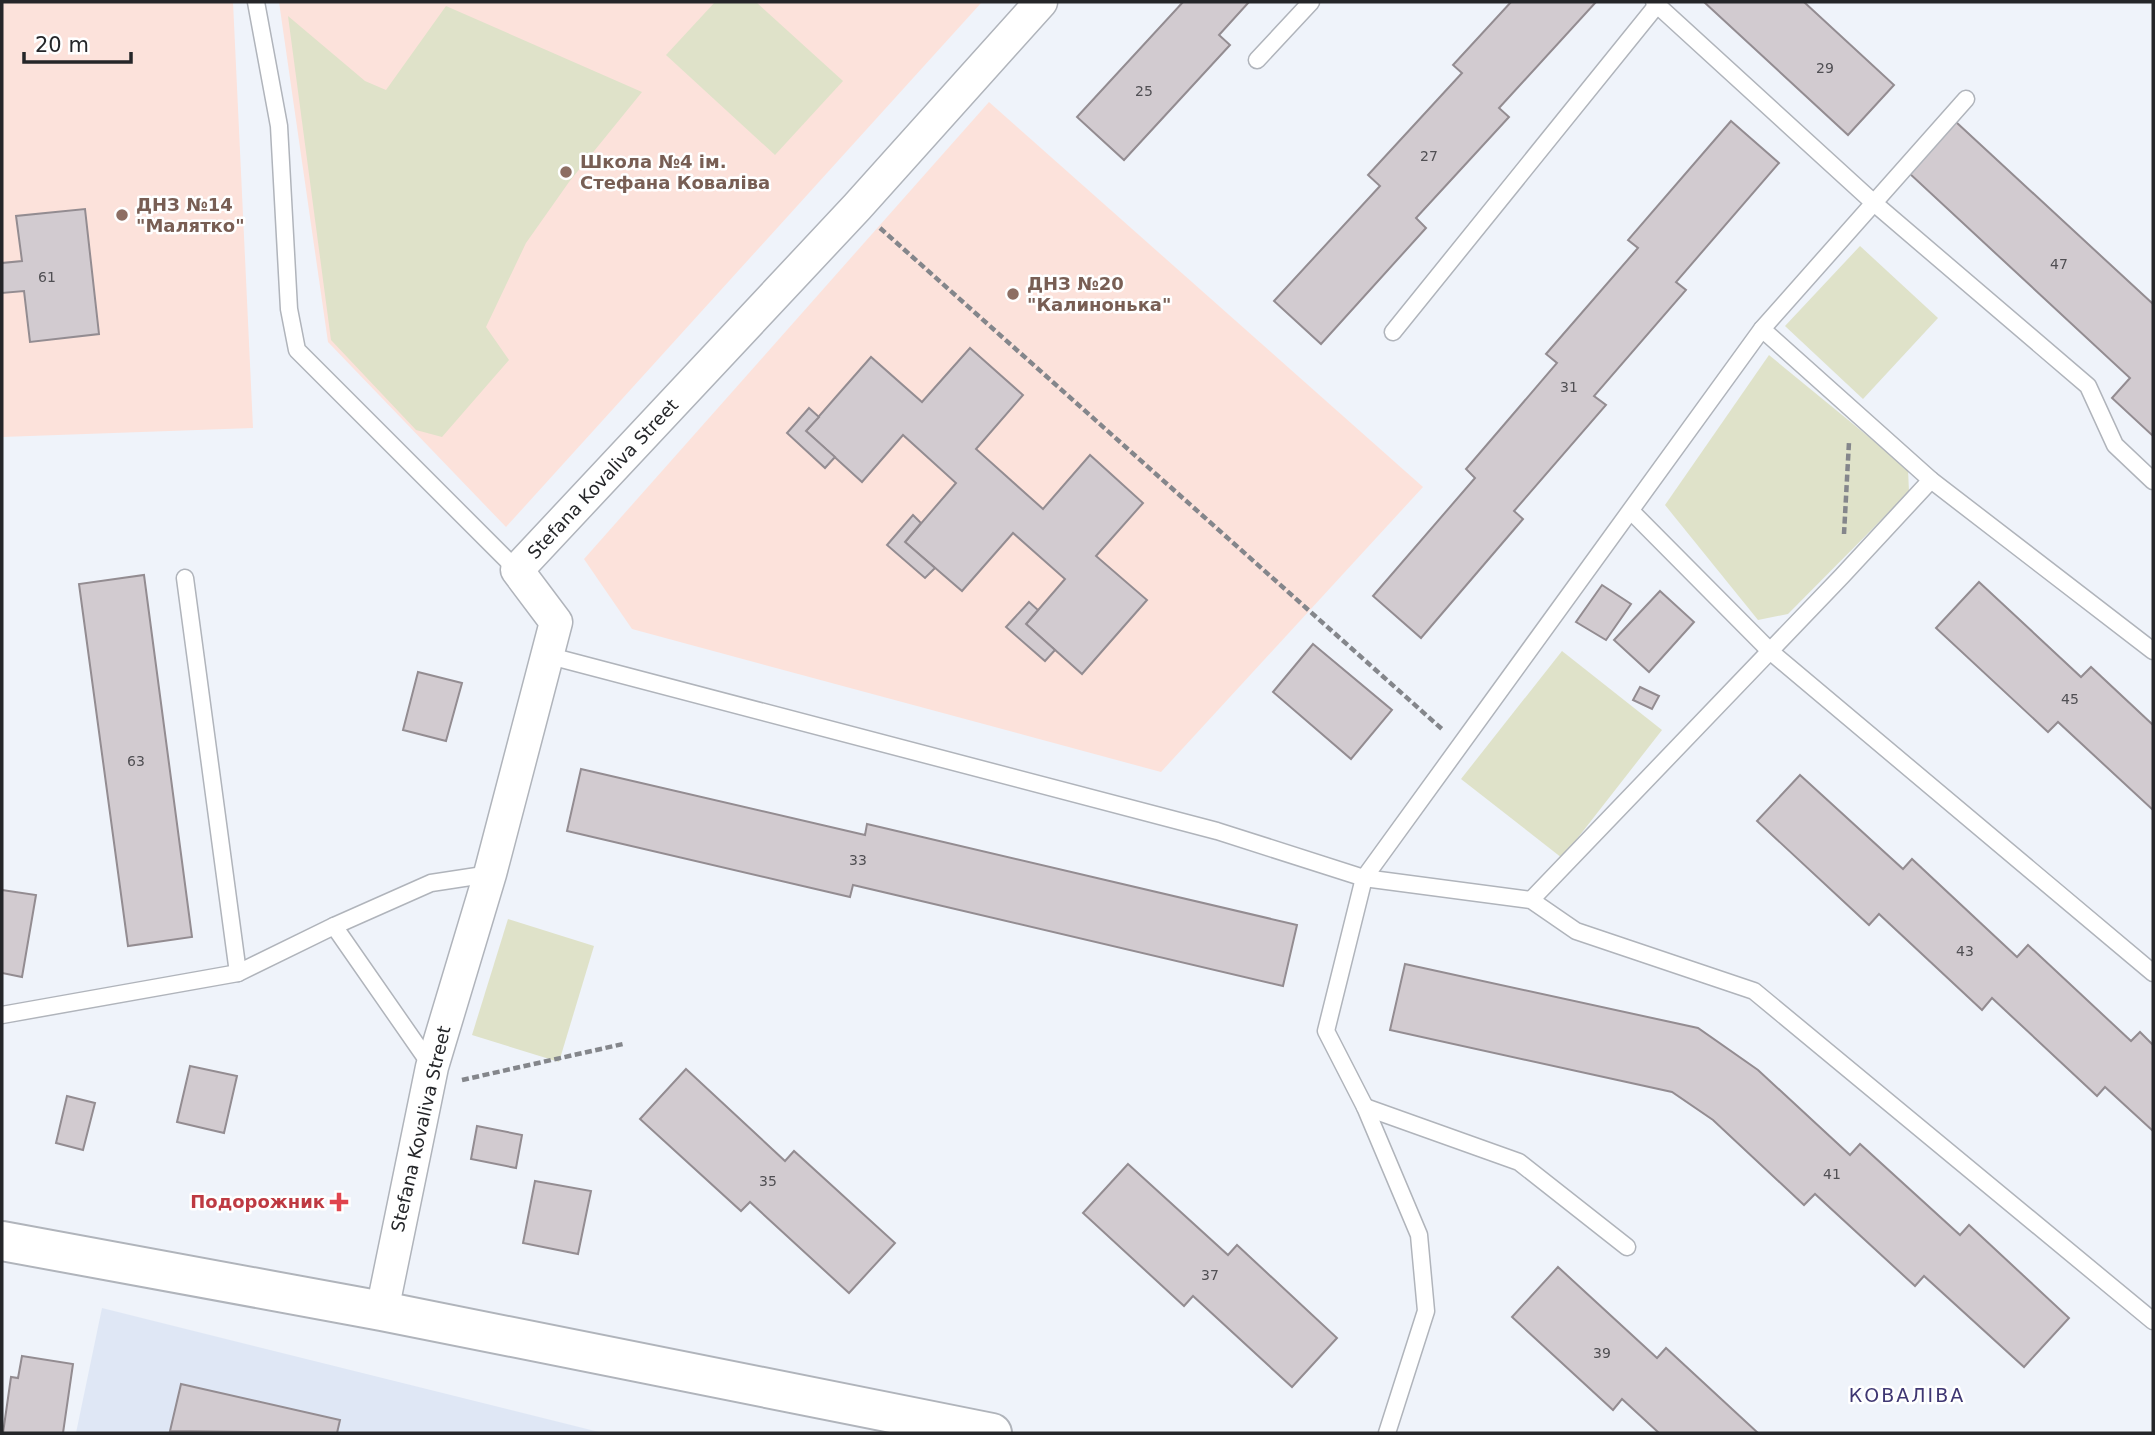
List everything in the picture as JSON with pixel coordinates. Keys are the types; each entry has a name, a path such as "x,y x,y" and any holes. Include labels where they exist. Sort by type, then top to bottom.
{"street":[{"name":"Stefana Kovaliva Street","path":"382,1311 429,1077 490,874 550,656 556,622 517,570 856,207 1041,2"},
{"path":"2,1241 382,1311 890,1422 992,1433"}],"lane":[{"path":"256,2 279,125 289,309 297,350 517,570"},
{"path":"1257,60 1311,2"},
{"path":"1393,332 1656,4 1874,203 2088,386 2115,445 2153,481"},
{"path":"1387,1433 1426,1311 1419,1235 1365,1107 1326,1031 1364,878 1462,747 1762,329 1966,99"},
{"path":"1762,329 1931,480 2153,651"},
{"path":"1531,900 1931,480"},
{"path":"1632,512 1770,652 2153,973"},
{"path":"185,578 238,973"},
{"path":"550,656 1217,831 1364,878 1531,900 1576,931 1754,991 2153,1321"},
{"path":"2,1014 238,973 431,883 490,874"},
{"path":"334,926 429,1077"},
{"path":"1365,1107 1519,1162 1627,1247"}],"path":[{"path":"856,207 1462,747"},
{"path":"1842,576 1850,409"},
{"path":"429,1077 623,1044"}],"shaded area":[{"name":"ДНЗ №14 \"Малятко\"","path":"2,2 233,2 253,428 2,437"},
{"name":"Школа №4 ім. Стефана Коваліва","path":"279,2 982,2 506,527 328,342"},
{"name":"ДНЗ №20 \"Калинонька\"","path":"989,102 1423,487 1161,772 632,629 584,559"},
{"path":"102,1308 603,1433 76,1433"}],"green space":[{"path":"715,2 756,2 843,81 775,155 666,55"},
{"path":"446,6 642,92 569,182 526,243 486,327 509,360 442,437 416,430 331,340 288,16 365,81 386,90"},
{"path":"1860,246 1938,318 1863,399 1785,326"},
{"path":"1769,355 1908,469 1909,492 1788,614 1758,620 1665,505"},
{"path":"1562,651 1662,730 1562,858 1461,779"},
{"path":"508,919 594,946 559,1062 472,1035"}],"building":[{"path":"1183,2 1249,2 1219,35 1230,45 1124,160 1077,117"},
{"path":"1511,2 1596,2 1499,108 1509,117 1416,218 1426,228 1321,344 1274,301 1380,186 1368,175 1462,73 1453,65"},
{"path":"1704,2 1804,2 1894,85 1848,135"},
{"path":"1731,121 1779,163 1676,282 1686,290 1594,396 1606,405 1514,511 1523,519 1421,638 1373,596 1475,478 1466,469 1557,363 1546,354 1638,248 1628,240"},
{"path":"1956,122 2153,304 2153,436 2112,398 2130,378 1909,173"},
{"path":"85,209 99,334 30,342 24,291 2,293 2,263 22,261 16,216"},
{"path":"970,348 1023,395 976,449 1043,509 1090,455 1143,503 1096,556 1147,600 1082,674 1026,624 1065,579 1013,533 962,591 905,542 956,483 903,435 862,482 806,431 871,357 922,402"},
{"path":"809,408 819,417 806,431 835,457 825,468 787,433"},
{"path":"913,515 921,523 905,542 935,568 925,578 887,545"},
{"path":"144,575 192,937 128,946 79,584"},
{"path":"1979,582 2081,677 2091,667 2153,725 2153,810 2058,722 2048,732 1936,628"},
{"path":"1602,585 1631,604 1606,640 1576,622"},
{"path":"1660,591 1694,622 1649,672 1614,640"},
{"path":"1029,602 1038,610 1026,624 1055,650 1045,661 1006,627"},
{"path":"1313,644 1392,710 1351,759 1273,692"},
{"path":"418,672 462,683 446,741 403,730"},
{"path":"1640,687 1659,696 1652,709 1633,700"},
{"path":"581,769 865,835 867,824 1297,925 1283,986 853,885 850,897 567,831"},
{"path":"1800,775 1903,869 1912,859 2017,957 2028,945 2131,1041 2140,1032 2153,1045 2153,1131 2105,1087 2097,1096 1992,998 1982,1010 1879,914 1869,925 1757,821"},
{"path":"2,890 36,895 22,977 2,973"},
{"path":"1405,964 1698,1028 1758,1070 1850,1155 1860,1144 1960,1235 1969,1225 2069,1318 2024,1367 1924,1276 1915,1286 1815,1194 1804,1205 1713,1120 1672,1092 1390,1030"},
{"path":"190,1066 237,1076 224,1133 177,1122"},
{"path":"686,1069 785,1161 794,1151 895,1243 849,1293 750,1202 741,1211 640,1119"},
{"path":"67,1096 95,1103 83,1150 56,1143"},
{"path":"477,1126 522,1135 516,1168 471,1159"},
{"path":"1128,1164 1228,1255 1237,1245 1337,1338 1292,1387 1193,1296 1184,1306 1083,1213"},
{"path":"535,1181 591,1191 578,1254 523,1243"},
{"path":"1558,1267 1657,1358 1666,1348 1758,1433 1659,1433 1622,1399 1613,1410 1512,1317"},
{"path":"22,1356 73,1364 63,1433 3,1433 11,1377 18,1378"},
{"path":"181,1384 340,1420 337,1433 170,1431"}],"place":[{"name":"Школа №4 ім. Стефана Коваліва","path":"566,172"},
{"name":"ДНЗ №14 \"Малятко\"","path":"122,215"},
{"name":"ДНЗ №20 \"Калинонька\"","path":"1013,294"},
{"name":"Подорожник","path":"339,1202"}],"district":[{"name":"КОВАЛІВА","path":"1907,1395"}]}
